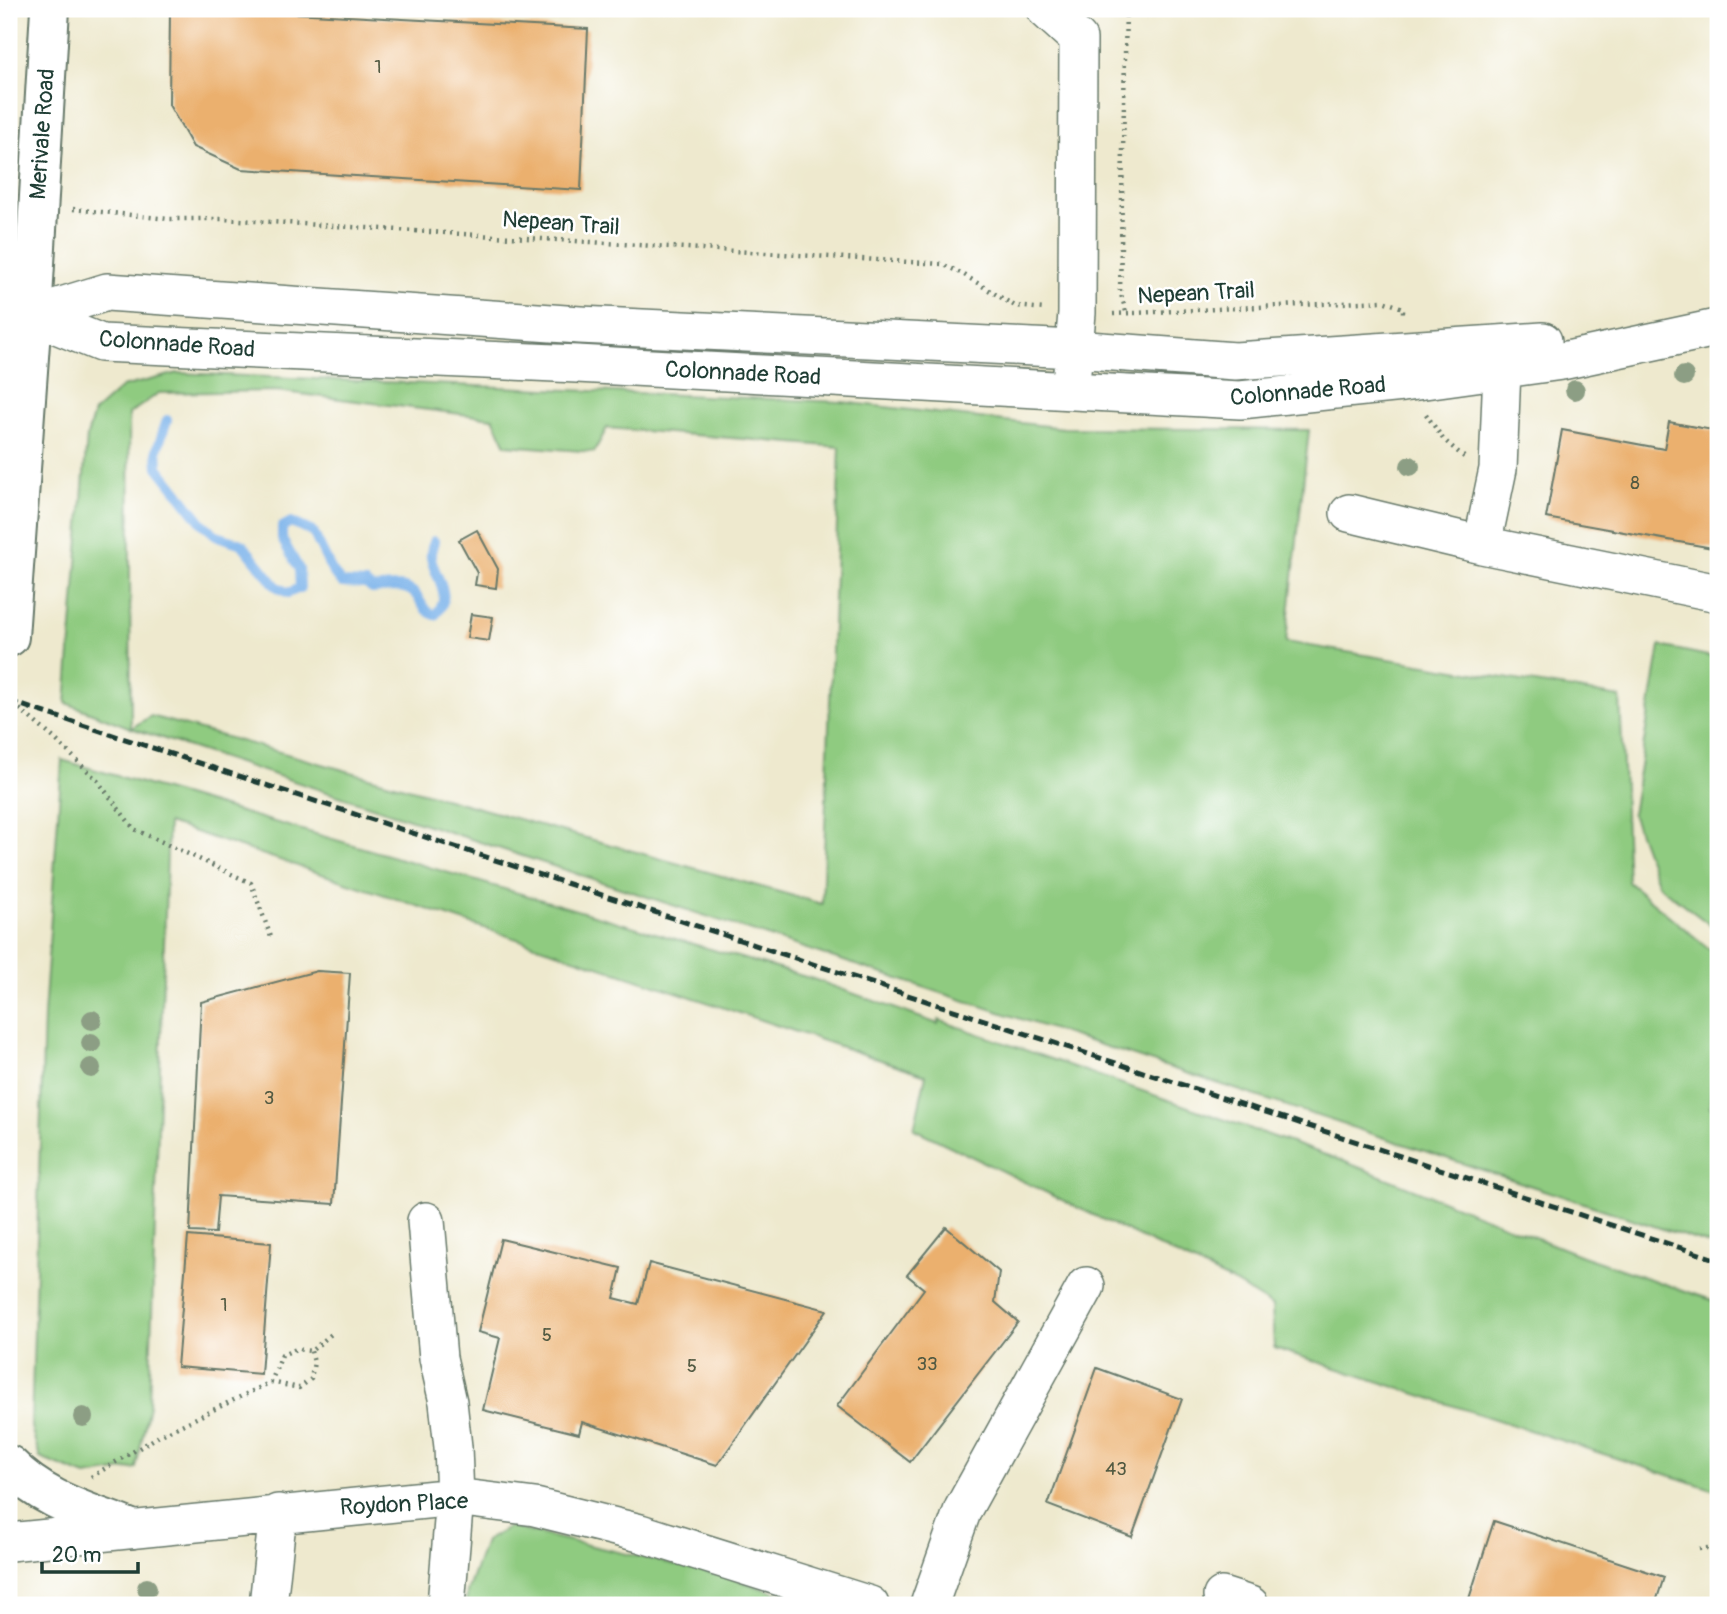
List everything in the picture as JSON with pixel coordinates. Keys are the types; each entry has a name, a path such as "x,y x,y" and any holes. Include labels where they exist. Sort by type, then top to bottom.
{"main road":[{"name":"Merivale Road","path":"9,637 50,9"},
{"path":"9,1465 26,1483 55,1500 131,1529"}],"street":[{"path":"1045,9 1078,39 1077,289 1070,390"},
{"name":"Colonnade Road","path":"32,315 107,292 580,325 1074,349 1235,361 1717,328"},
{"name":"Colonnade Road","path":"32,315 100,344 577,363 1240,400 1404,383 1562,361 1717,328"},
{"path":"1482,545 1498,469 1502,369"},
{"path":"1349,513 1482,545 1718,593"},
{"path":"426,1222 438,1359 448,1402 453,1447 455,1497 446,1605"},
{"path":"929,1605 963,1509 1086,1286"},
{"name":"Roydon Place","path":"9,1542 455,1497 535,1507 640,1533 870,1605"},
{"path":"268,1605 278,1513"}],"path":[{"name":"Nepean Trail","path":"1126,9 1119,290 1127,315 1384,300 1403,307 1404,351"},
{"name":"Nepean Trail","path":"95,212 169,219 222,219 942,264 1015,306"},
{"path":"9,700 97,780 134,829 251,883 271,937"},
{"path":"271,1382 282,1355 296,1349 311,1351 334,1332"},
{"path":"90,1478 159,1436 271,1382 299,1388 311,1379 314,1362 311,1351"},
{"path":"1699,1549 1718,1547"}],"green space":[{"path":"178,373 842,402 1064,428 1309,430 1286,642 1620,697 1628,882 1718,956 1718,1002 1710,1107 1718,1114 1718,1247 131,728 66,703 87,436 94,412 122,387","holes":["276,391 493,418 506,445 594,452 607,428 840,447 822,904 151,716 131,728 129,414 159,393"]},
{"path":"1660,646 1718,658 1718,931 1658,885 1632,814"},
{"path":"62,760 813,979 938,1024 939,1020 1343,1161 1582,1256 1718,1302 1718,1491 1274,1348 1272,1306 1231,1281 914,1129 926,1075 168,823 149,1406 136,1468 86,1476 40,1458 31,1427 44,1015"},
{"path":"509,1527 732,1578 811,1605 466,1605 467,1592 485,1541"}],"building":[{"path":"170,9 217,9 588,29 581,190 241,169 193,147 169,105"},
{"path":"1669,422 1718,431 1718,549 1546,518 1562,430 1664,449"},
{"path":"477,530 498,569 496,588 475,585 477,573 459,540"},
{"path":"471,614 493,617 489,641 467,638"},
{"path":"317,971 350,973 334,1204 218,1196 215,1233 190,1232 201,1002"},
{"path":"946,1227 999,1272 995,1302 1018,1322 910,1462 837,1406 924,1289 907,1275"},
{"path":"188,1236 271,1243 261,1374 177,1367"},
{"path":"501,1239 621,1268 614,1298 638,1304 649,1263 827,1310 717,1465 582,1422 579,1434 483,1410 500,1338 478,1332"},
{"path":"1097,1368 1182,1399 1132,1537 1048,1505"},
{"path":"1494,1521 1664,1577 1655,1605 1467,1605"}],"waterway":[{"path":"167,420 157,450 158,467 202,523 217,536 242,544 276,586 288,593 300,588 299,569 282,539 282,527 291,522 313,532 332,571 342,583 366,584 372,589 407,589 435,615 441,607 443,593 431,557 434,541"}],"railway":[{"path":"9,701 1718,1260"}]}
